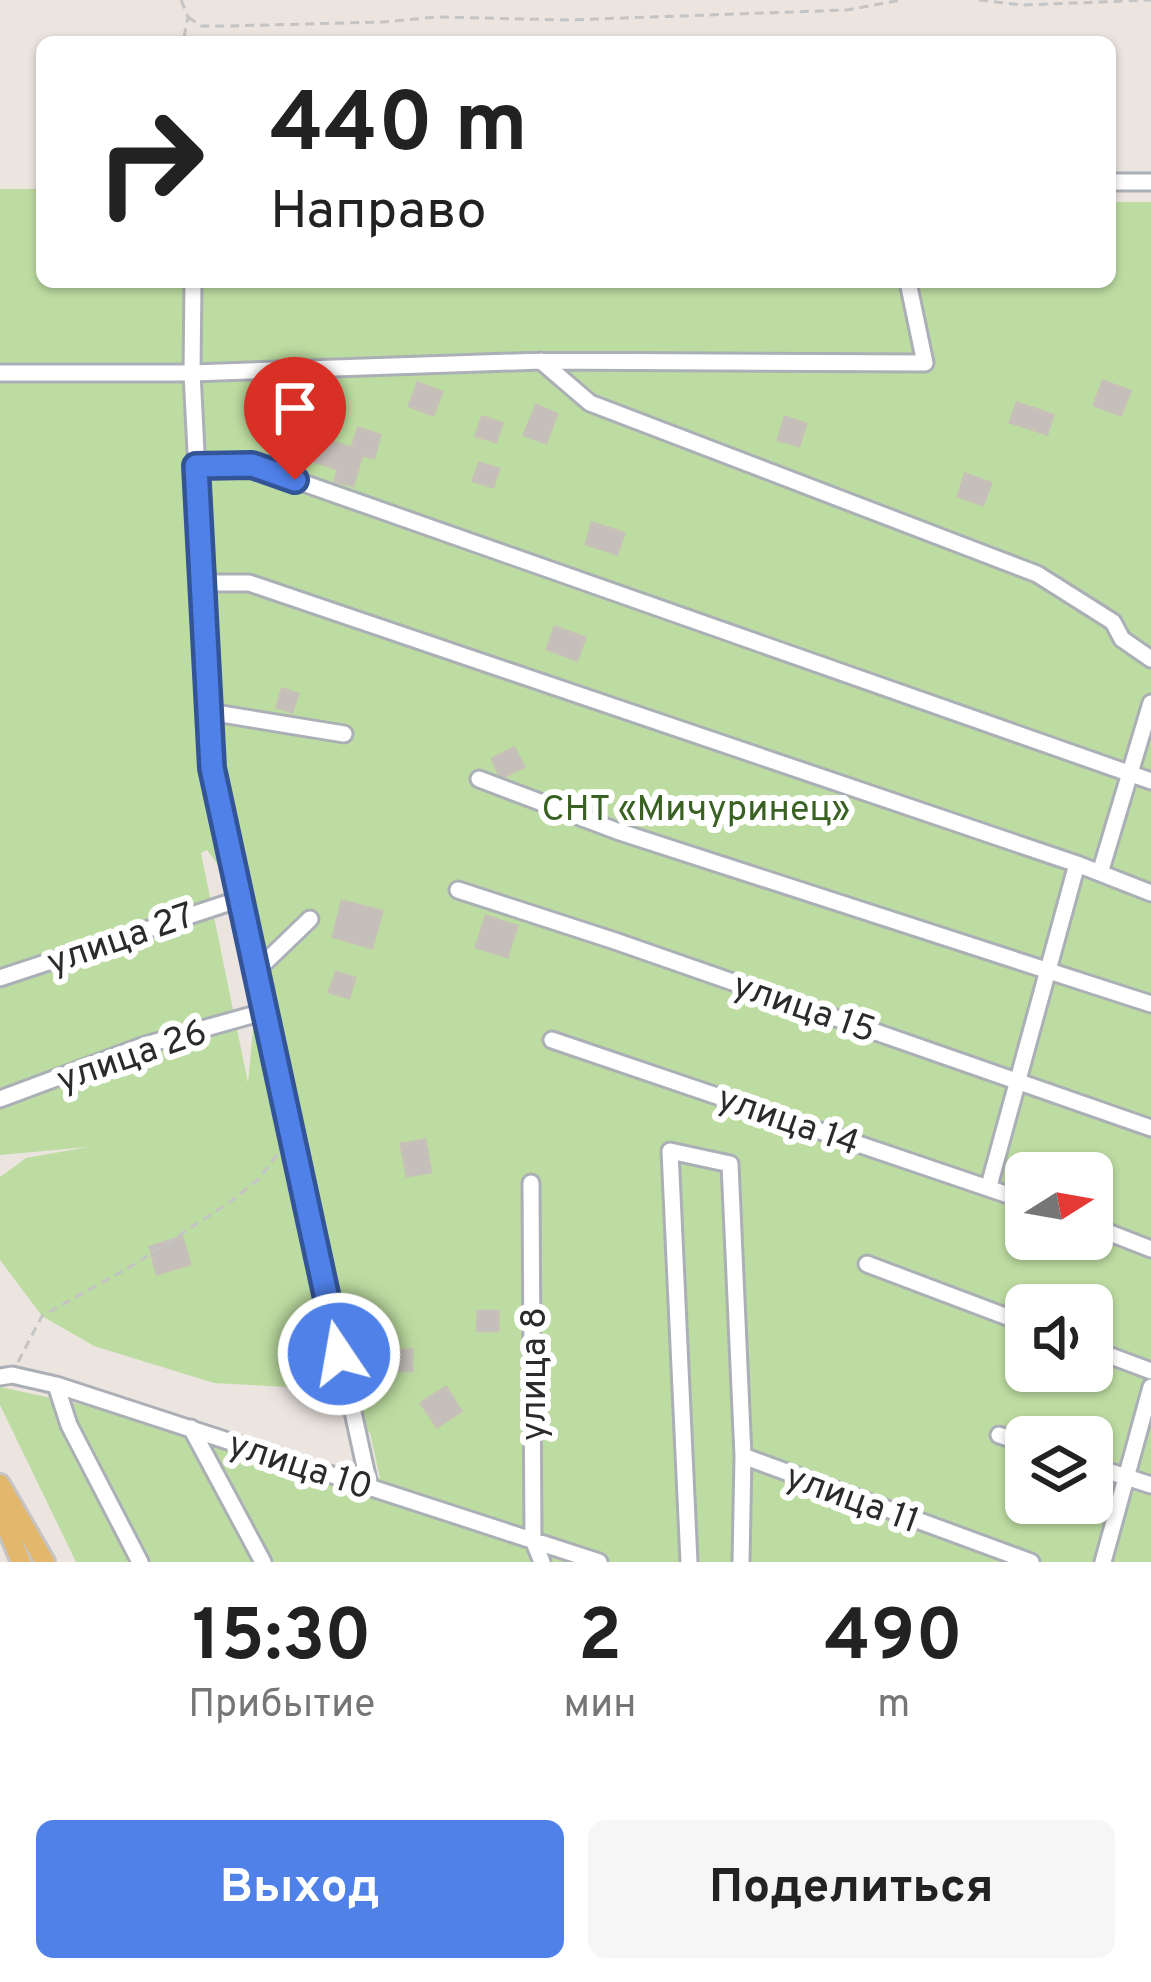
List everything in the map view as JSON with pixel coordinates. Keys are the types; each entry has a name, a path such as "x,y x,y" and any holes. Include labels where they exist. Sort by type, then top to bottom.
{"main road":[{"path":"0,1484 45,1562"},
{"path":"0,1511 21,1562"}],"street":[{"path":"1116,182 1151,182"},
{"path":"193,288 192,373 212,768 368,1485"},
{"path":"0,373 192,373 541,361 925,363 909,288"},
{"path":"541,361 590,403 1037,574 1113,622 1122,639 1151,659"},
{"path":"196,466 252,465 1151,782"},
{"path":"202,584 249,583 1151,893"},
{"path":"1100,873 1151,703"},
{"path":"209,712 344,734"},
{"path":"478,779 617,831 1151,1004"},
{"path":"988,1186 1077,864"},
{"name":"улица 15","path":"458,890 1151,1128"},
{"name":"улица 27","path":"0,978 240,899"},
{"path":"255,972 310,919"},
{"name":"улица 26","path":"0,1099 146,1045 262,1012"},
{"name":"улица 14","path":"552,1040 1005,1193"},
{"path":"689,1562 670,1150 730,1164 743,1456 741,1562"},
{"name":"улица 8","path":"531,1183 532,1540 542,1562"},
{"path":"1113,1235 1151,1250"},
{"path":"867,1264 1005,1316"},
{"path":"1113,1356 1151,1371"},
{"name":"улица 10","path":"6,1376 56,1385 599,1562"},
{"path":"56,1385 69,1426 140,1562"},
{"path":"1103,1562 1151,1387"},
{"path":"191,1428 263,1562"},
{"path":"999,1435 1005,1437"},
{"name":"улица 11","path":"743,1456 1031,1562"},
{"path":"1113,1473 1151,1485"}],"path":[{"path":"182,0 188,17 184,36"},
{"path":"188,17 201,26 437,17 568,20 847,10 901,0"},
{"path":"979,0 1023,5 1151,0"},
{"path":"6,1376 42,1316 135,1264 230,1202 270,1167 290,1136"}],"green space":[{"name":"СНТ «Мичуринец»","path":"0,189 36,189 36,288 1116,288 1116,202 1151,202 1151,1562 76,1562 0,1405 0,1387 191,1428 380,1478 370,1433 306,1388 214,1383 94,1346 42,1316 0,1260 0,1177 26,1158 88,1147 0,1155","holes":["207,850 254,914 261,943 248,1083 201,853"]}],"building":[{"path":"1103,381 1130,391 1121,415 1094,405"},
{"path":"418,383 442,392 433,415 409,406"},
{"path":"1017,403 1053,415 1047,434 1010,422"},
{"path":"536,405 557,414 546,443 524,435"},
{"path":"482,417 502,423 496,442 476,436"},
{"path":"785,417 806,424 799,446 778,440"},
{"path":"358,428 380,435 374,458 362,455 353,486 335,481 338,469 300,457 306,434 352,448"},
{"path":"479,463 499,469 493,487 473,481"},
{"path":"965,474 991,483 983,505 958,496"},
{"path":"592,523 624,533 617,554 586,544"},
{"path":"555,627 585,638 577,660 547,649"},
{"path":"282,689 298,694 292,712 277,707"},
{"path":"514,748 524,767 499,774 492,759"},
{"path":"342,901 382,911 372,948 333,937"},
{"path":"486,916 517,926 507,957 476,947"},
{"path":"336,972 355,978 349,998 329,992"},
{"path":"425,1140 431,1172 407,1176 401,1144"},
{"path":"182,1237 190,1264 157,1274 150,1247"},
{"path":"478,1311 498,1311 498,1331 477,1331"},
{"path":"392,1350 412,1350 412,1371 391,1370"},
{"path":"446,1387 461,1411 437,1427 421,1403"}],"route":[{"path":"295,480 252,465 196,466 212,768 339,1354"}]}
